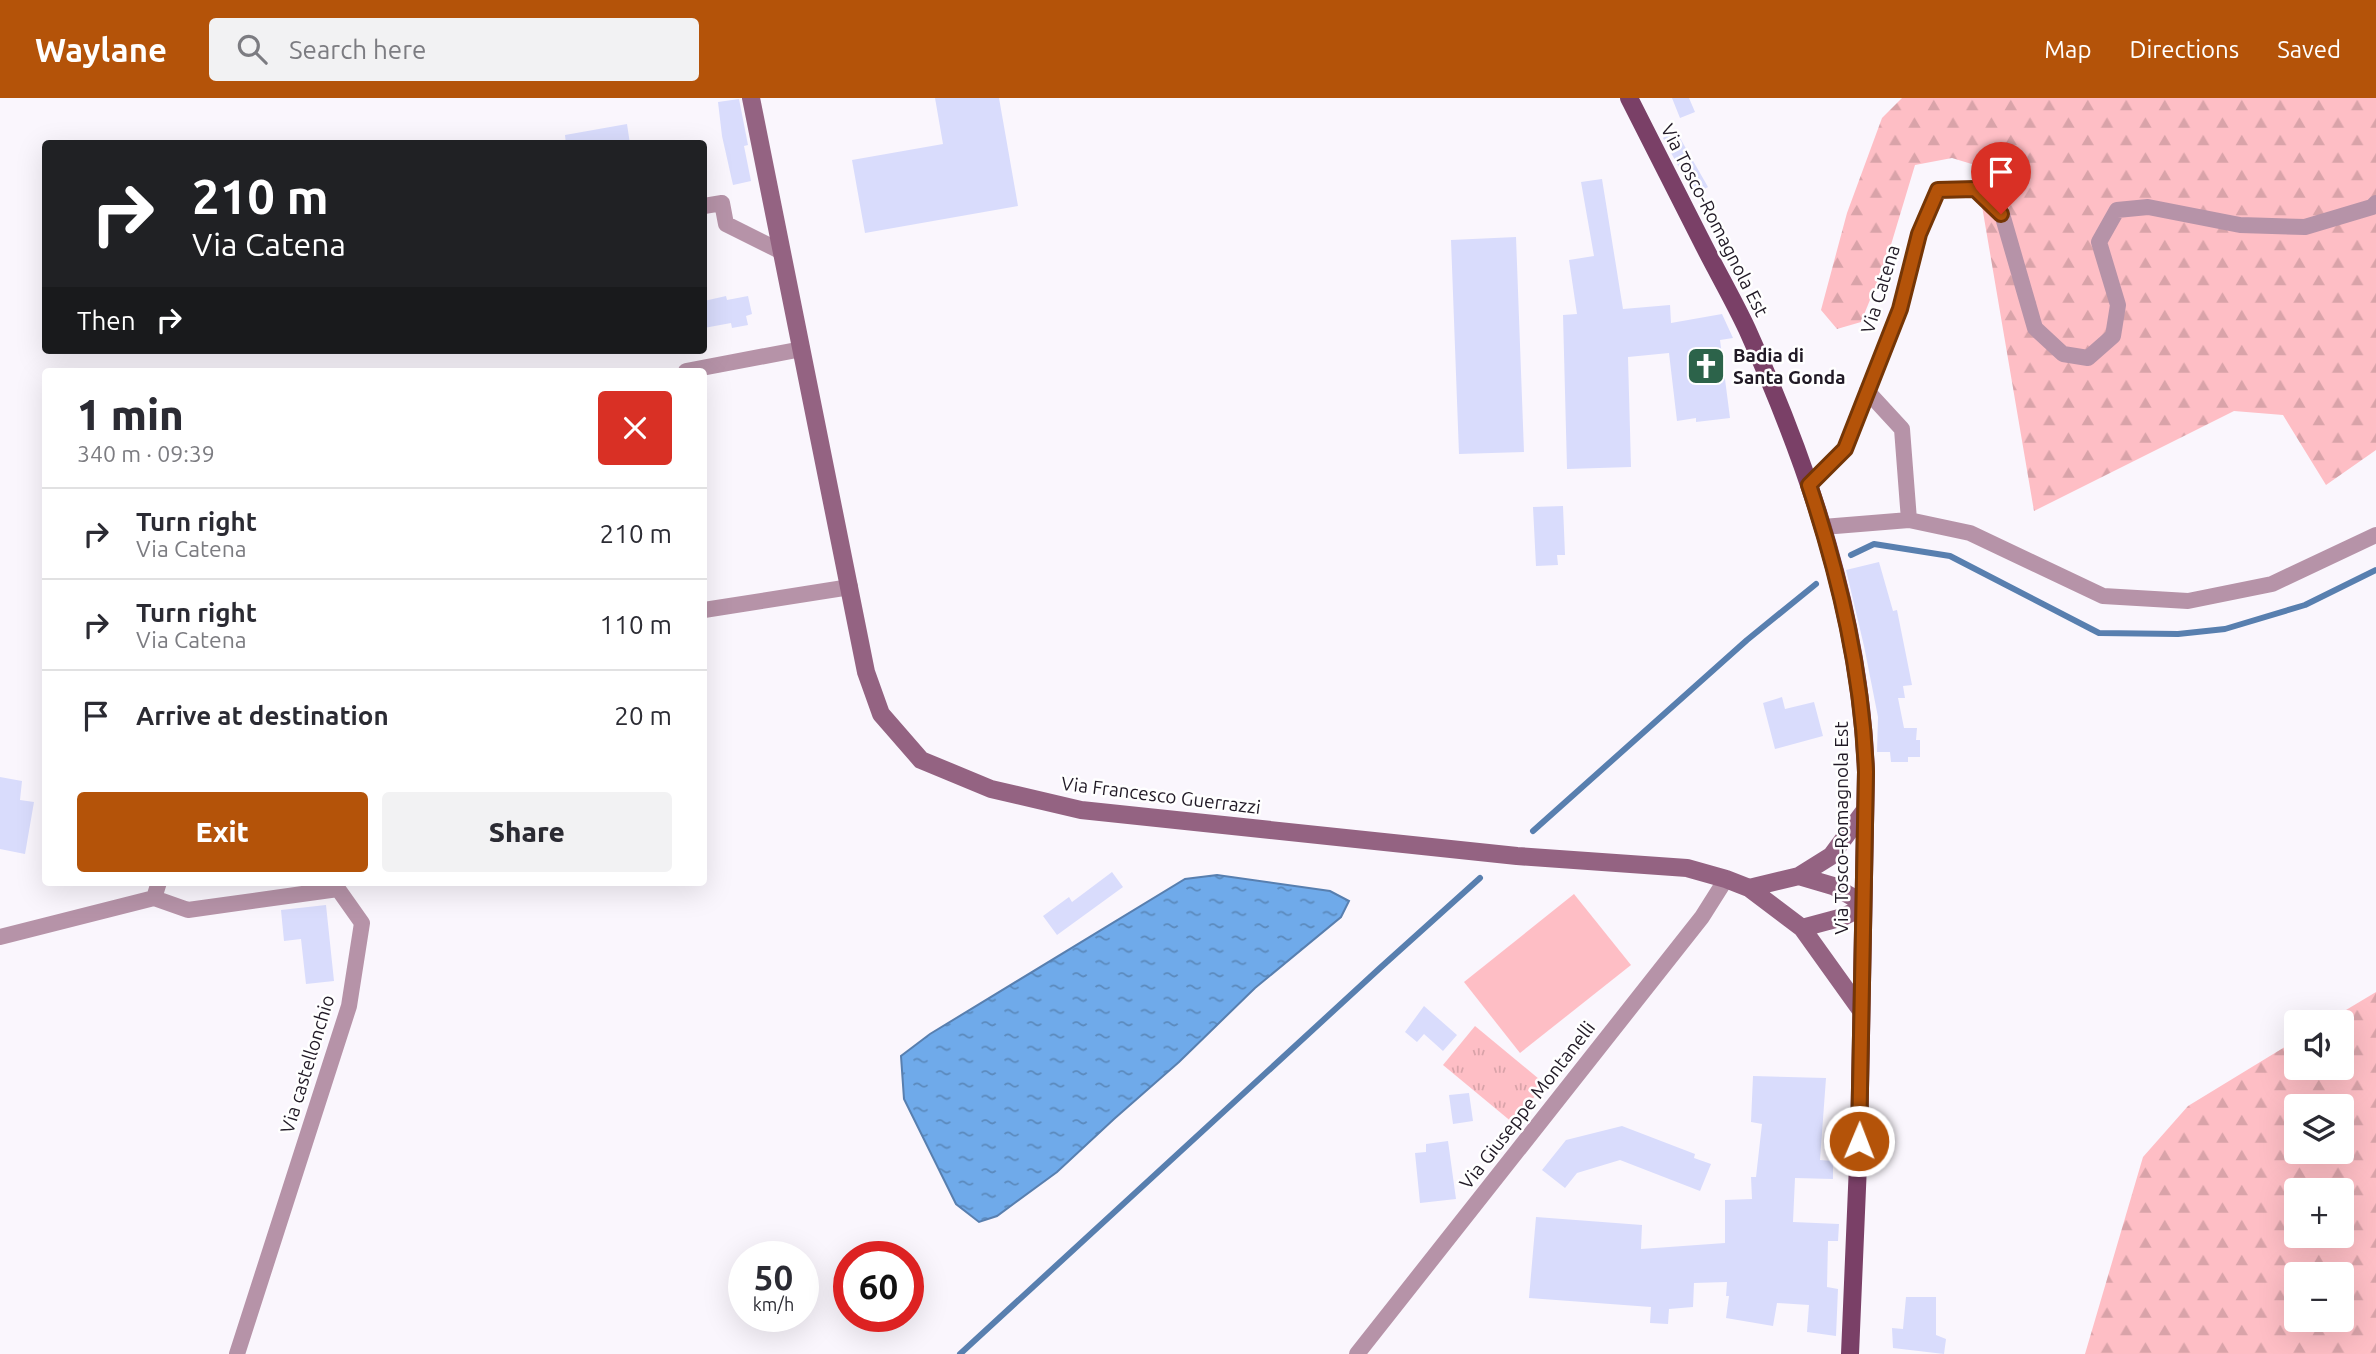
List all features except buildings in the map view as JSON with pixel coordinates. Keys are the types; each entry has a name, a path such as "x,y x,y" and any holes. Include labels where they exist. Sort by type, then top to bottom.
{"main road":[{"name":"Via Francesco Guerrazzi","path":"751,98 866,672 881,714 921,760 991,789 1080,810 1517,856 1687,868 1749,888 1802,928 1860,1009"},
{"name":"Via Tosco-Romagnola Est","path":"1629,98 1746,328 1809,485 1847,620 1859,684 1864,726 1865,810 1859,1141 1850,1354"},
{"path":"1749,888 1799,876 1831,856 1865,810"},
{"path":"1799,876 1833,886 1863,905 1843,917 1802,928"}],"street":[{"name":"Via Catena","path":"1809,485 1845,449 1900,309 1919,234 1938,190 1975,189 2001,214 2035,328 2063,355 2088,358 2113,337 2118,305 2099,242 2117,210 2148,207 2240,225 2305,227 2372,207 2376,203"},
{"path":"707,206 722,203 726,224 782,252"},
{"path":"702,368 802,349"},
{"path":"1867,391 1902,429 1909,520"},
{"path":"1823,527 1909,520 1970,533 2103,596 2188,601 2272,584 2376,536"},
{"path":"707,610 850,587"},
{"name":"Via Giuseppe Montanelli","path":"1357,1354 1702,917 1726,879"},
{"name":"Via castellonchio","path":"157,890 188,910 338,889 362,923 349,1006 237,1354"},
{"path":"0,937 157,890"}],"green space":[{"path":"1902,98 2376,98 2376,450 2326,485 2283,415 2234,411 2034,511 1975,165 1952,158 1915,165 1887,258 1861,322 1837,329 1821,310 1847,213 1882,118"},
{"path":"1574,894 1631,965 1520,1053 1464,982"},
{"path":"2376,992 2376,1354 2085,1354 2143,1157 2188,1106 2284,1047 2284,1080 2354,1080 2354,1010 2346,1010"},
{"path":"1475,1026 1545,1084 1513,1123 1443,1065"}],"water":[{"path":"1217,875 1330,891 1349,901 1341,917 1255,988 1179,1062 1057,1172 997,1216 979,1222 956,1204 904,1099 901,1056 930,1034 1185,879"}],"waterway":[{"path":"1851,555 1874,544 1950,556 2099,633 2178,634 2225,629 2305,605 2376,570"},
{"path":"1533,831 1747,640 1816,584"},
{"path":"960,1354 1480,878"}],"place":[{"name":"Badia di Santa Gonda","path":"1706,366"}],"route":[{"path":"1859,1141 1866,772 1864,726 1852,639 1823,527 1809,485 1845,449 1900,309 1919,234 1938,190 1975,189 2001,214"}]}
